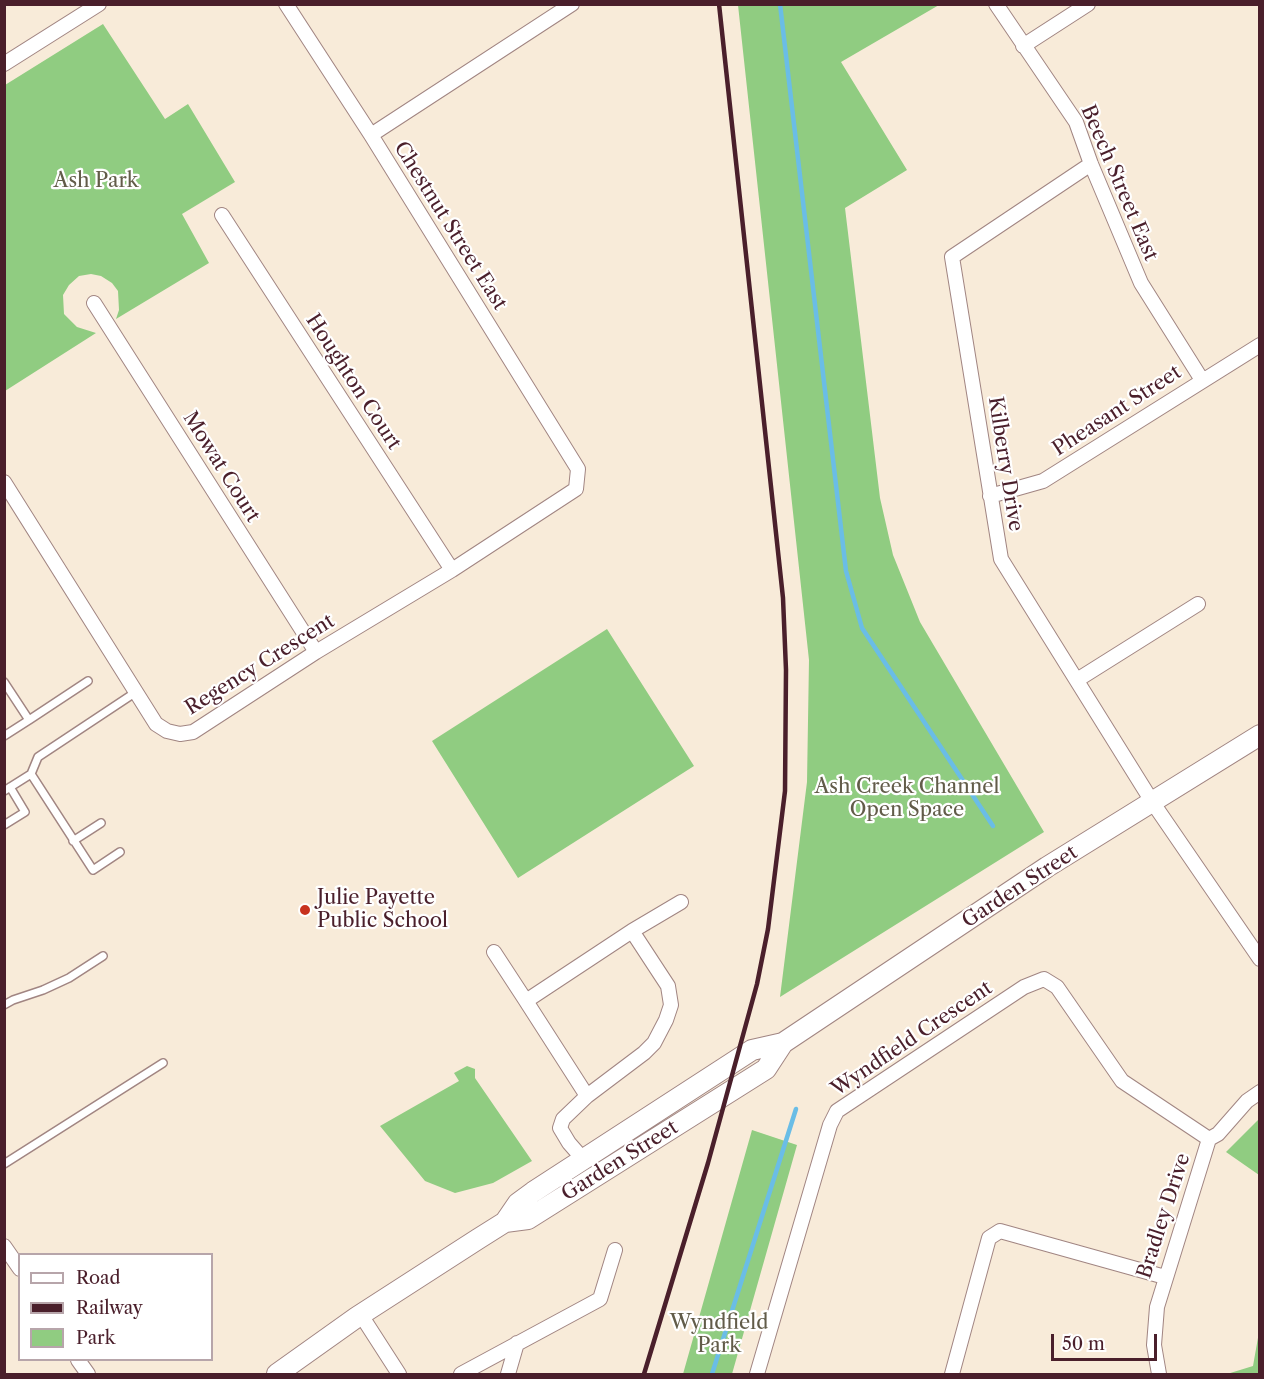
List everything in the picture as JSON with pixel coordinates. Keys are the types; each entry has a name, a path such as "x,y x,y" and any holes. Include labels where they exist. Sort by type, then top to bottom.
{"street":[{"path":"4,64 99,4"},
{"name":"Chestnut Street East","path":"286,4 371,135 578,469"},
{"path":"371,135 572,4"},
{"name":"Beech Street East","path":"996,4 1076,122 1091,164 1141,283 1202,380"},
{"path":"1023,46 1088,4"},
{"name":"Kilberry Drive","path":"1091,164 952,257 1001,559 1152,803 1260,959"},
{"name":"Houghton Court","path":"222,215 452,570"},
{"name":"Mowat Court","path":"94,303 316,652"},
{"name":"Pheasant Street","path":"990,496 1043,481 1260,345"},
{"name":"Regency Crescent","path":"4,482 9,500 156,724 167,731 180,734 193,732 316,652 452,570 576,489 578,469"},
{"path":"1077,680 1198,604"},
{"name":"Garden Street","path":"277,1374 361,1316 506,1222 518,1203 583,1159 752,1050 783,1043 1047,867 1260,735"},
{"path":"526,1001 632,930 681,902"},
{"path":"570,1192 583,1173 583,1159 560,1128 563,1119 587,1096 654,1043 671,1005 668,987 632,930"},
{"path":"494,952 587,1096"},
{"name":"Wyndfield Crescent","path":"757,1374 830,1125 837,1112 1024,987 1044,979 1057,987 1122,1081 1209,1139"},
{"name":"Garden Street","path":"506,1222 528,1219 766,1069 783,1043"},
{"name":"Bradley Drive","path":"1159,1374 1154,1345 1157,1308 1209,1139 1218,1134 1247,1101 1260,1092"},
{"path":"952,1374 989,1238 1000,1231 1165,1277"},
{"path":"4,1246 18,1266"},
{"path":"461,1374 600,1299 615,1250"},
{"path":"361,1316 399,1374"},
{"path":"508,1374 517,1343"},
{"path":"79,1361 88,1374"}],"lane":[{"path":"4,736 88,681"},
{"path":"4,682 29,720"},
{"path":"4,825 26,812 7,789 32,774 38,757 136,692"},
{"path":"32,774 93,870 120,852"},
{"path":"73,841 101,822"},
{"path":"4,1005 60,982 103,957"},
{"path":"4,1164 163,1063"}],"green space":[{"name":"Ash Creek Channel Open Space","path":"738,5 939,5 841,62 907,170 845,208 880,498 893,555 920,622 1044,832 780,997 807,782 809,660"},
{"name":"Ash Park","path":"103,24 165,119 188,104 235,182 182,214 209,263 116,319 119,310 118,291 112,283 101,276 91,274 79,276 69,285 63,295 64,314 77,327 96,333 5,391 5,85"},
{"path":"607,629 694,766 518,878 432,741"},
{"path":"467,1066 475,1069 475,1078 532,1161 493,1183 455,1193 425,1181 380,1126 459,1081 454,1073"},
{"path":"1259,1119 1259,1175 1226,1152"},
{"name":"Wyndfield Park","path":"752,1130 797,1145 732,1374 683,1374"},
{"path":"1259,1332 1259,1374 1227,1374 1253,1366"}],"waterway":[{"path":"780,4 846,571 862,628 993,826"},
{"path":"712,1374 796,1109"}],"railway":[{"path":"644,1374 708,1163 757,984 768,929 785,791 786,670 783,598 719,4"}],"place":[{"name":"Julie Payette Public School","path":"305,910"}]}
